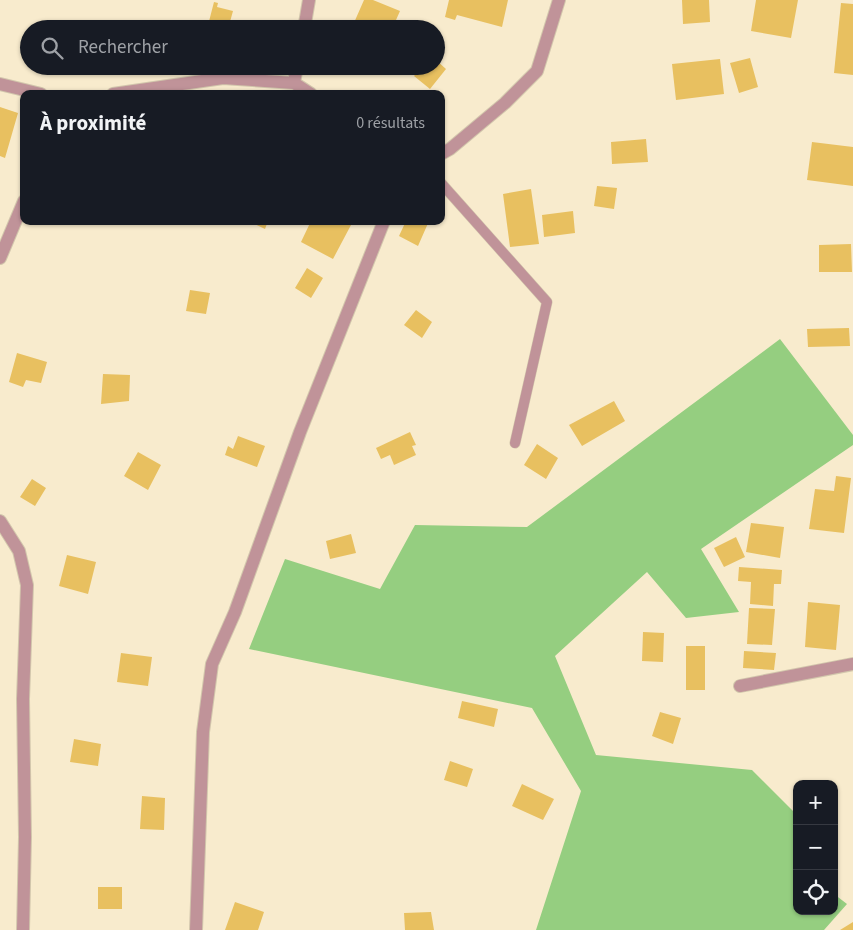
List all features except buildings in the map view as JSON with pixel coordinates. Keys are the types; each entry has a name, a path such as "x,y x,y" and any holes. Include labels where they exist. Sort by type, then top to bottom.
{"street":[{"path":"306,20 309,0"},
{"path":"445,152 505,103 538,71 559,0"},
{"path":"294,83 295,75"},
{"path":"140,90 223,78 294,83 305,90"},
{"path":"0,84 25,90"},
{"path":"0,258 4,240 20,210"},
{"path":"196,930 203,732 212,664 234,612 300,432 382,225"},
{"path":"0,521 19,551 27,585 22,699 25,837 23,930"},
{"path":"740,686 853,664"}],"lane":[{"path":"445,187 547,302 515,443"}],"green space":[{"path":"780,339 853,435 853,445 701,549 739,612 686,618 647,572 555,656 596,755 752,770 793,811 793,915 837,915 824,930 536,930 581,791 532,708 249,649 285,559 380,589 415,525 527,527"},
{"path":"838,897 847,904 838,914"}]}
